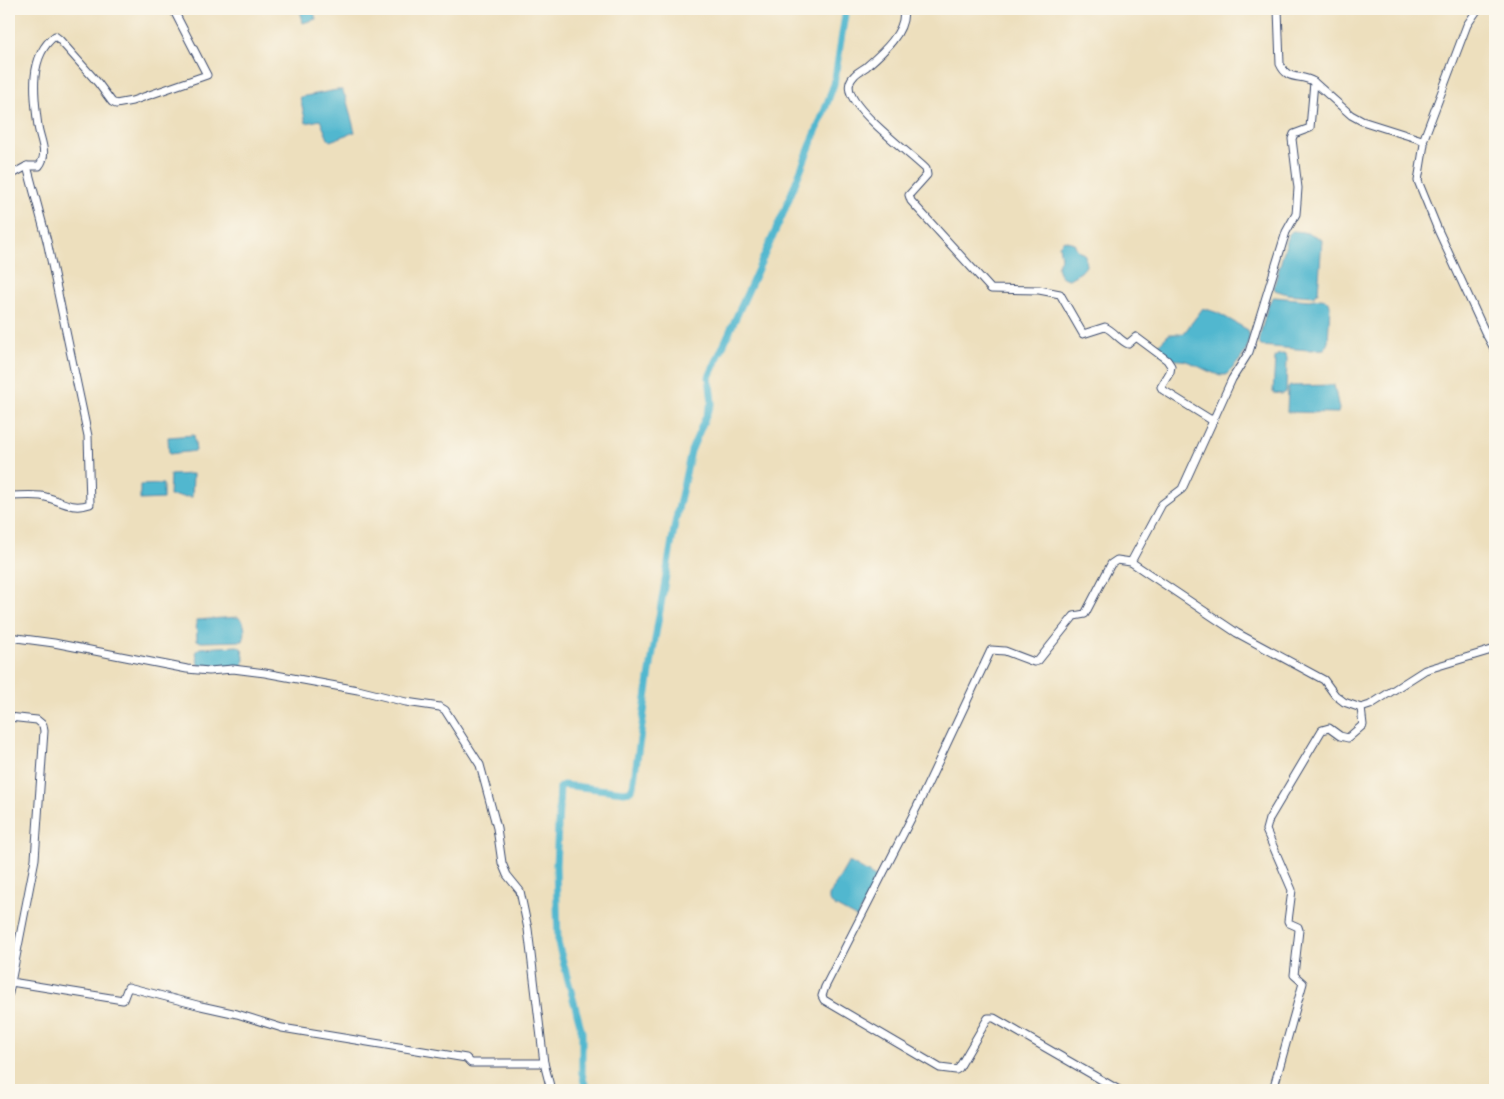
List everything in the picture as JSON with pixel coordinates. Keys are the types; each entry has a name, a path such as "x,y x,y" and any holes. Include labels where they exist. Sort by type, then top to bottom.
{"street":[{"path":"9,176 27,166 39,166 43,161 45,153 38,125 34,80 38,59 47,42 55,36 60,39 112,102 116,104 132,101 207,76 173,9"},
{"path":"903,9 904,21 893,42 865,68 853,76 849,89 851,96 865,114 926,169 927,175 909,196 911,201 991,289 1039,290 1060,294 1082,334 1105,327 1128,344 1136,337 1171,366 1170,372 1160,387 1213,421"},
{"path":"1278,9 1280,64 1283,72 1290,76 1314,82 1351,115 1362,121 1423,141"},
{"path":"1478,9 1467,25 1423,141 1418,181 1438,230 1495,350"},
{"path":"1130,562 1162,504 1182,489 1232,379 1249,352 1286,232 1296,214 1298,188 1292,139 1294,134 1310,128 1314,82"},
{"path":"9,496 39,496 72,507 90,504 88,436 47,241 27,166"},
{"path":"1119,1090 994,1018 988,1018 983,1025 959,1068 956,1070 940,1068 824,1000 822,996 917,806 991,650 1005,652 1034,662 1038,661 1074,616 1085,614 1111,564 1118,560 1130,562 1237,633 1324,680 1335,695 1344,702 1361,708 1370,705 1425,670 1495,649"},
{"path":"9,637 54,643 187,669 209,671 233,669 265,673 358,690 406,702 440,707 445,710 468,743 480,765 497,828 502,863 507,874 520,891 528,929 544,1063 551,1090"},
{"path":"1273,1090 1303,983 1294,975 1299,930 1298,927 1288,921 1292,890 1266,830 1269,819 1322,730 1329,728 1340,736 1348,738 1363,725 1361,708"},
{"path":"9,717 37,720 43,725 44,731 35,859 9,993"},
{"path":"11,982 123,1000 128,987 237,1014 282,1028 466,1058 471,1063 544,1063"}],"water":[{"path":"300,9 313,9 316,19 303,23"},
{"path":"342,90 346,98 355,132 330,141 320,120 306,123 300,97"},
{"path":"1292,231 1308,233 1322,240 1318,292 1314,296 1287,294 1275,290 1274,286 1289,234"},
{"path":"1064,240 1074,243 1077,249 1085,255 1086,266 1081,272 1069,279 1061,275 1057,267 1061,258 1059,245"},
{"path":"1274,297 1309,300 1325,299 1330,305 1328,342 1325,349 1309,350 1261,346 1259,339 1268,305"},
{"path":"1203,308 1218,313 1248,330 1249,343 1247,349 1226,375 1211,372 1186,361 1166,358 1157,346 1169,334 1184,333"},
{"path":"1283,354 1287,358 1286,392 1283,394 1273,393 1275,358 1277,355"},
{"path":"1334,385 1339,409 1338,413 1287,412 1288,388 1290,386"},
{"path":"194,435 196,451 169,454 168,437"},
{"path":"193,474 192,497 169,496 170,475"},
{"path":"163,484 163,499 140,500 140,485"},
{"path":"238,617 243,622 245,628 243,641 201,642 197,640 196,620"},
{"path":"238,646 242,649 243,653 242,667 203,667 198,664 196,651 200,648"},
{"path":"848,863 877,878 857,918 829,901 829,896"}],"waterway":[{"path":"588,1090 582,1073 582,1032 558,943 556,865 560,787 563,785 624,792 630,791 633,786 675,523 691,451 712,402 709,377 783,214 825,109 834,84 846,9"}]}
